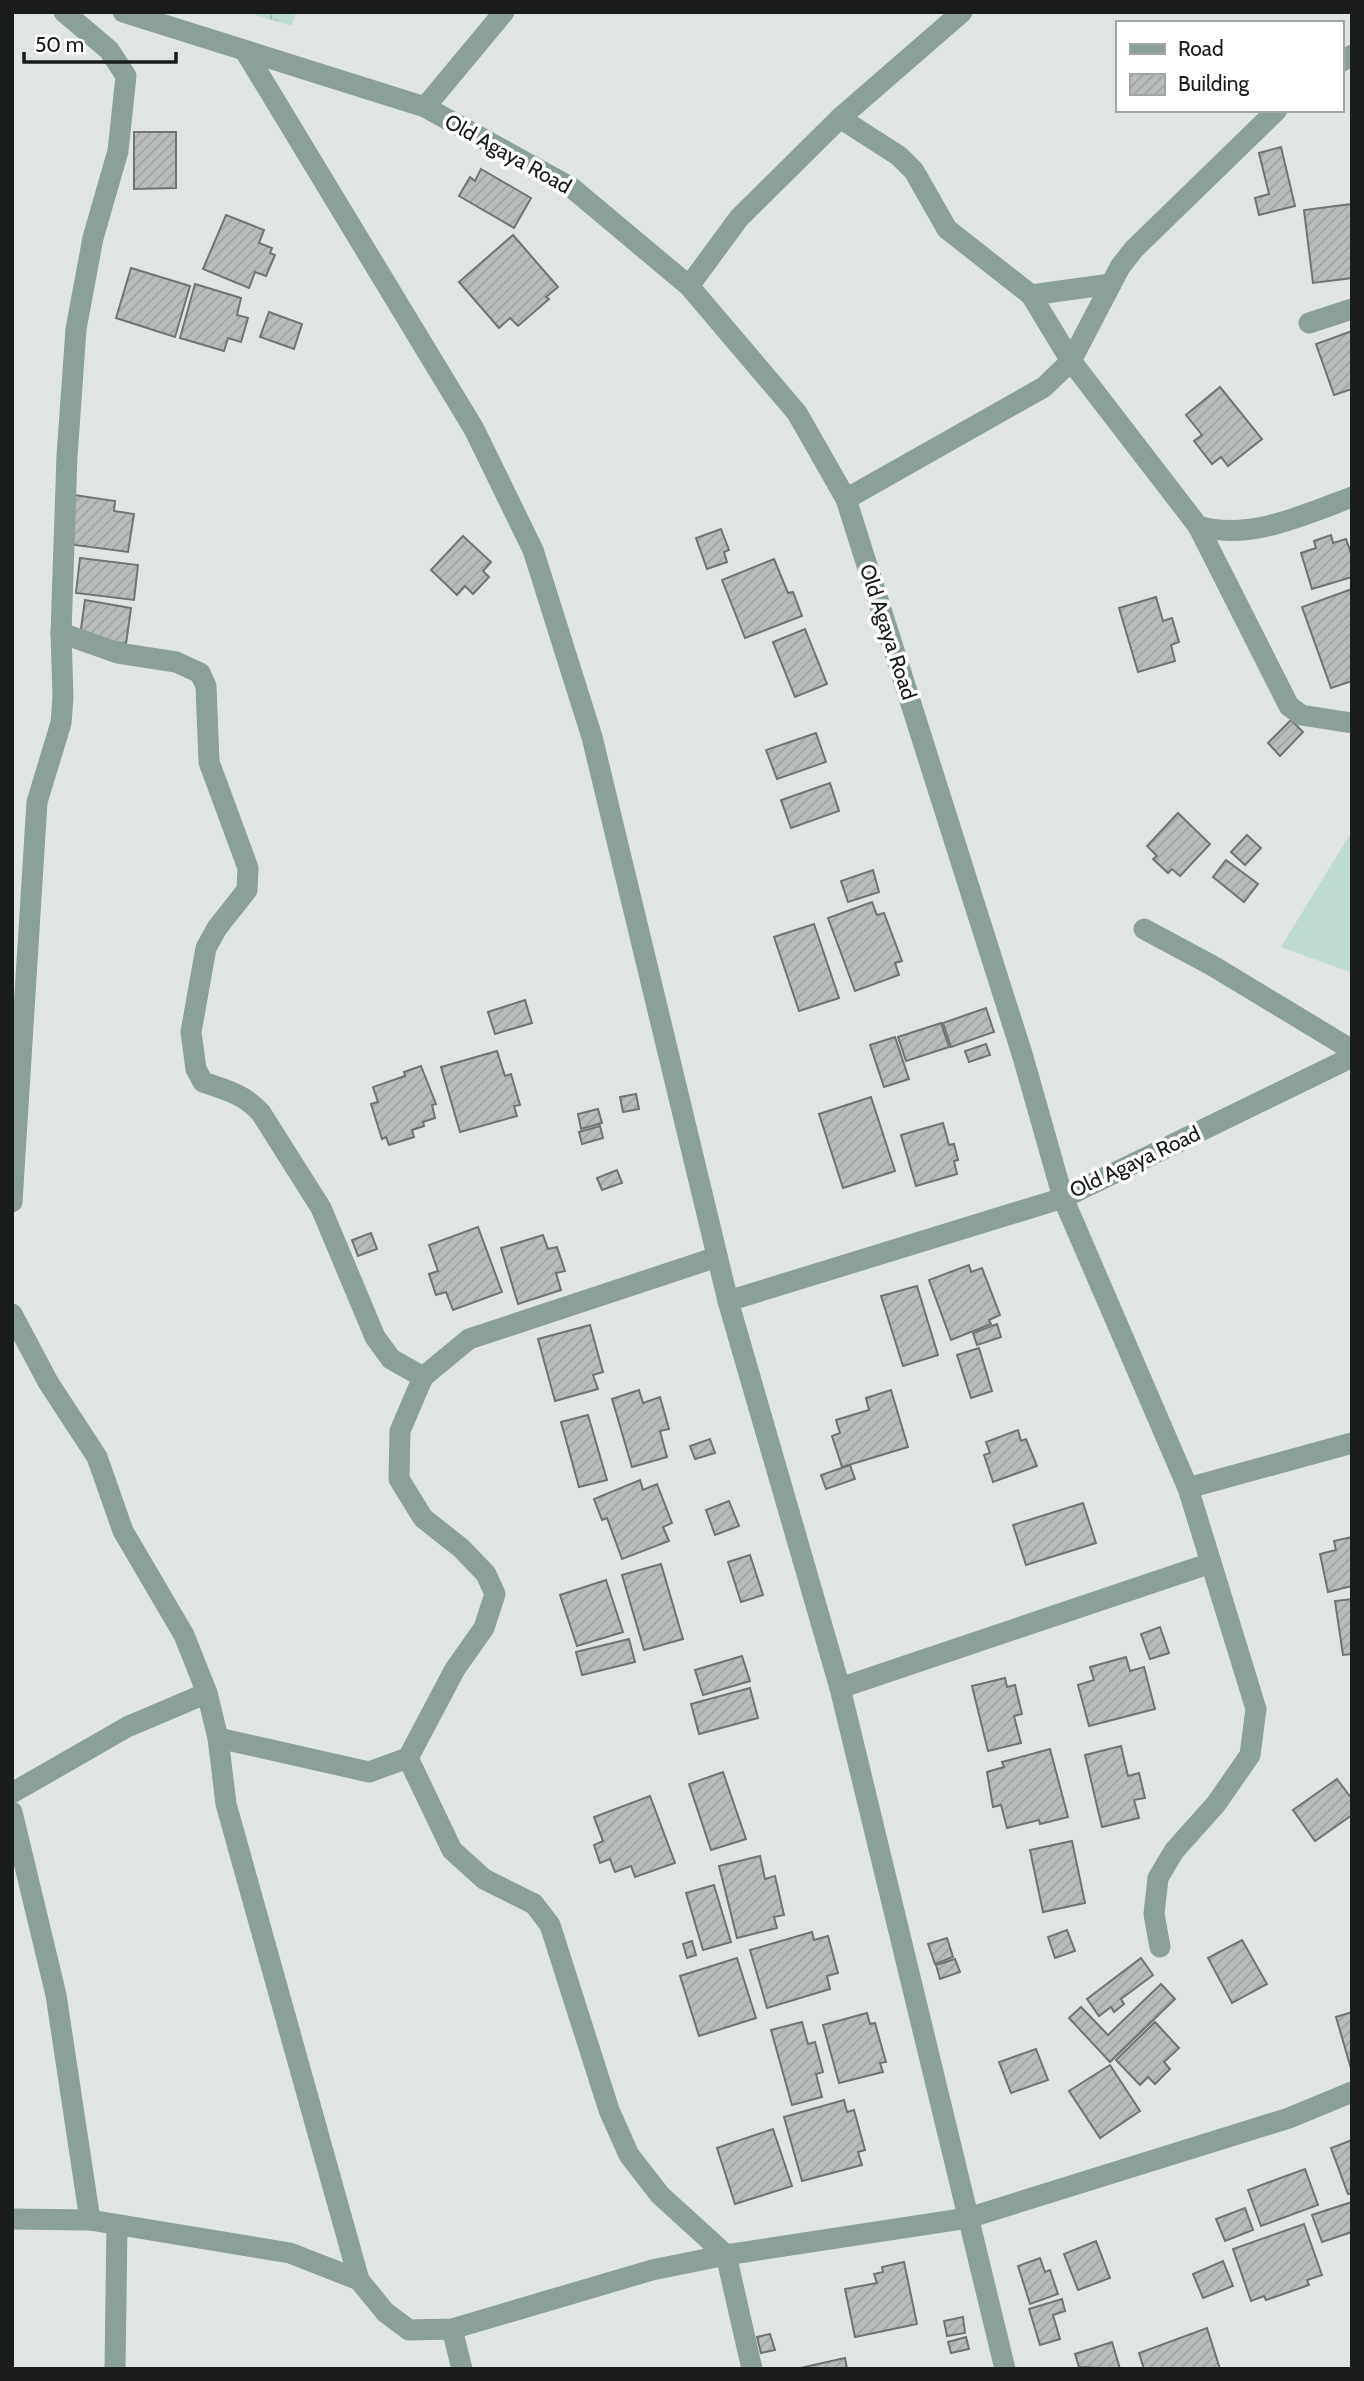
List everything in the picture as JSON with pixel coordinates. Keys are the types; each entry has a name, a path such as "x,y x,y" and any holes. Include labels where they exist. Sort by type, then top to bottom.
{"street":[{"path":"12,1202 37,802 61,723 67,456 76,329 93,239 118,151 126,76 109,50 64,12"},
{"name":"Old Agaya Road","path":"123,12 425,107 572,188 689,286 797,413 846,499 1023,1057 1063,1198 1352,1057"},
{"path":"425,107 503,12"},
{"path":"689,286 739,218 840,118 962,12"},
{"path":"245,51 474,429 533,550 592,737 728,1301 840,1688 1005,2369"},
{"path":"846,499 1044,387 1071,361 1111,284 1135,249 1275,112"},
{"path":"840,118 899,156 914,171 947,229 1031,295 1051,323 1071,361 1198,526 1289,706 1301,715 1352,723"},
{"path":"1031,295 1111,284"},
{"path":"1309,323 1352,309"},
{"path":"1198,526 1221,533 1253,529 1352,497"},
{"path":"61,633 118,653 176,662 200,673 206,687 209,762 248,868 247,890 217,928 206,948 191,1032 196,1069 203,1082 234,1091 250,1101 261,1113 321,1208 375,1337 391,1359 423,1377"},
{"path":"1143,929 1213,965 1352,1050"},
{"path":"728,1301 1063,1198 1188,1488 1256,1709 1250,1755 1216,1804 1174,1851 1158,1878 1154,1914 1160,1947"},
{"path":"218,1738 369,1772 408,1758 455,1669 484,1628 495,1594 486,1574 461,1548 423,1518 399,1479 400,1431 423,1377 469,1339 717,1258"},
{"path":"12,1314 48,1382 97,1457 123,1531 184,1635 207,1693 218,1738 226,1804 254,1913 359,2280 386,2312 409,2330 452,2329 652,2270 726,2255 968,2218 1289,2118 1352,2092"},
{"path":"1188,1488 1352,1443"},
{"path":"840,1688 1211,1563"},
{"path":"12,1793 127,1727 207,1693"},
{"path":"408,1758 452,1850 484,1880 534,1903 550,1926 609,2110 629,2155 660,2195 726,2255 752,2369"},
{"path":"12,1812 56,1995 90,2220"},
{"path":"12,2219 90,2220 290,2253 359,2280"},
{"path":"115,2369 117,2225"},
{"path":"452,2329 462,2369"}],"green space":[{"path":"246,12 296,12 292,26"},
{"path":"1349,836 1352,837 1352,973 1281,947"}],"building":[{"path":"134,132 176,132 176,188 134,189"},
{"path":"1281,147 1295,206 1259,215 1255,198 1269,194 1259,153"},
{"path":"481,169 531,198 514,228 459,196 470,177 475,181"},
{"path":"1352,204 1352,278 1313,283 1304,210"},
{"path":"226,215 264,230 259,243 272,248 270,253 275,255 266,276 255,272 249,288 203,269"},
{"path":"513,235 558,287 546,297 549,299 518,326 510,318 499,328 459,282"},
{"path":"131,268 190,286 175,337 116,318"},
{"path":"195,284 241,298 237,315 248,318 241,342 228,338 224,351 180,338"},
{"path":"269,312 302,324 294,349 260,337"},
{"path":"1352,331 1352,389 1334,395 1316,344"},
{"path":"1220,387 1262,439 1228,466 1221,457 1212,464 1194,441 1202,435 1186,415"},
{"path":"74,495 115,501 114,511 134,514 128,552 67,544"},
{"path":"721,529 729,550 724,552 727,562 707,569 696,538"},
{"path":"1331,535 1333,543 1346,539 1352,556 1352,577 1312,589 1301,553 1316,548 1314,541"},
{"path":"463,536 491,562 483,571 489,577 473,594 465,586 457,595 431,570"},
{"path":"80,558 138,565 134,600 76,593"},
{"path":"774,559 788,593 793,592 802,616 745,638 722,580"},
{"path":"1352,589 1352,681 1331,688 1302,607"},
{"path":"1156,597 1163,621 1172,618 1179,642 1171,645 1175,661 1138,672 1119,608"},
{"path":"85,600 131,608 126,644 80,636"},
{"path":"805,629 827,684 795,697 773,642"},
{"path":"1291,720 1303,732 1280,756 1268,743"},
{"path":"816,733 826,762 777,779 766,750"},
{"path":"830,783 839,811 791,828 781,800"},
{"path":"1178,813 1210,844 1180,876 1172,869 1168,873 1153,859 1157,856 1147,846"},
{"path":"1247,835 1261,848 1245,865 1231,852"},
{"path":"1226,860 1258,884 1244,902 1213,877"},
{"path":"873,870 879,892 848,902 841,881"},
{"path":"872,902 877,915 884,913 902,961 895,963 899,975 855,991 828,918"},
{"path":"814,924 839,998 799,1011 774,937"},
{"path":"525,1000 532,1023 495,1034 488,1012"},
{"path":"986,1008 994,1032 951,1047 943,1023"},
{"path":"941,1023 949,1047 906,1061 898,1037"},
{"path":"895,1037 909,1079 884,1087 870,1045"},
{"path":"986,1044 990,1055 969,1062 965,1051"},
{"path":"497,1051 505,1076 511,1074 520,1105 514,1106 517,1116 460,1132 441,1067"},
{"path":"421,1066 436,1104 432,1105 435,1118 412,1130 414,1137 389,1145 386,1137 382,1139 371,1104 378,1102 373,1087 405,1076 404,1072"},
{"path":"636,1094 639,1109 623,1112 620,1097"},
{"path":"871,1097 895,1171 843,1188 819,1114"},
{"path":"598,1109 602,1123 581,1129 578,1114"},
{"path":"943,1123 949,1145 954,1144 958,1160 954,1161 957,1174 916,1186 901,1135"},
{"path":"600,1126 603,1138 582,1144 579,1132"},
{"path":"617,1170 622,1183 602,1190 597,1178"},
{"path":"478,1227 502,1292 453,1310 446,1292 436,1295 429,1274 438,1271 429,1245"},
{"path":"371,1233 377,1249 358,1256 352,1240"},
{"path":"543,1235 548,1249 557,1247 565,1271 556,1273 561,1290 518,1304 501,1248"},
{"path":"969,1265 971,1272 982,1268 1000,1315 989,1320 991,1324 951,1340 929,1280"},
{"path":"917,1286 938,1355 903,1366 881,1296"},
{"path":"997,1324 1001,1337 977,1345 973,1333"},
{"path":"590,1325 603,1372 593,1375 598,1389 555,1401 538,1339"},
{"path":"979,1348 992,1391 971,1398 957,1355"},
{"path":"639,1390 643,1403 660,1397 669,1429 660,1431 667,1457 632,1467 612,1399"},
{"path":"891,1390 908,1447 842,1467 832,1436 840,1433 836,1420 869,1410 866,1398"},
{"path":"588,1415 607,1480 579,1487 561,1422"},
{"path":"1018,1430 1021,1441 1026,1439 1037,1466 993,1482 984,1455 990,1453 986,1442"},
{"path":"710,1439 715,1453 695,1459 690,1446"},
{"path":"850,1465 855,1479 826,1489 821,1475"},
{"path":"640,1480 643,1490 657,1484 672,1523 663,1527 669,1541 622,1559 607,1518 602,1520 594,1499"},
{"path":"729,1501 739,1526 715,1535 706,1510"},
{"path":"1083,1503 1096,1543 1026,1565 1013,1525"},
{"path":"1352,1537 1352,1586 1328,1592 1320,1554 1336,1550 1334,1541"},
{"path":"750,1555 763,1595 741,1602 728,1562"},
{"path":"661,1564 683,1639 644,1650 622,1575"},
{"path":"606,1580 623,1632 577,1646 560,1595"},
{"path":"1352,1599 1352,1654 1343,1655 1335,1601"},
{"path":"1160,1627 1169,1653 1150,1659 1141,1634"},
{"path":"629,1639 635,1662 582,1675 576,1652"},
{"path":"742,1656 750,1681 703,1695 695,1670"},
{"path":"1126,1657 1130,1671 1144,1667 1155,1709 1089,1726 1078,1685 1094,1680 1090,1667"},
{"path":"1005,1678 1007,1687 1015,1685 1022,1714 1014,1716 1021,1743 988,1751 972,1686"},
{"path":"750,1688 758,1718 699,1734 691,1704"},
{"path":"1121,1746 1128,1776 1139,1773 1145,1798 1134,1800 1139,1818 1102,1827 1085,1755"},
{"path":"1050,1749 1068,1817 1040,1824 1039,1820 1007,1828 1001,1805 993,1807 987,1772 1004,1767 1002,1762"},
{"path":"723,1772 746,1839 711,1850 689,1784"},
{"path":"1337,1779 1352,1799 1352,1815 1315,1841 1293,1810"},
{"path":"650,1796 675,1863 635,1877 631,1866 615,1872 610,1859 600,1863 594,1845 603,1841 594,1817"},
{"path":"1072,1841 1085,1903 1043,1912 1030,1850"},
{"path":"760,1856 765,1879 775,1876 784,1915 774,1917 777,1928 737,1938 719,1866"},
{"path":"714,1885 731,1942 703,1950 686,1893"},
{"path":"1067,1930 1075,1951 1055,1958 1048,1937"},
{"path":"812,1932 814,1940 828,1936 838,1973 827,1976 830,1989 767,2008 750,1950"},
{"path":"947,1938 953,1957 935,1964 928,1944"},
{"path":"1242,1940 1267,1984 1232,2003 1208,1958"},
{"path":"692,1941 696,1955 687,1958 683,1944"},
{"path":"737,1958 756,2018 699,2036 680,1976"},
{"path":"1141,1958 1153,1975 1121,1999 1124,2004 1114,2012 1111,2007 1099,2016 1087,1999"},
{"path":"955,1959 960,1972 940,1979 936,1965"},
{"path":"1161,1984 1175,1999 1110,2062 1069,2018 1081,2007 1108,2035"},
{"path":"1352,2012 1352,2072 1336,2017"},
{"path":"867,2013 870,2024 875,2023 886,2062 880,2063 883,2072 839,2083 823,2025"},
{"path":"802,2022 808,2044 815,2042 823,2072 816,2074 822,2097 792,2105 771,2030"},
{"path":"1155,2022 1179,2048 1164,2062 1170,2069 1155,2084 1148,2077 1140,2085 1116,2060"},
{"path":"1036,2049 1048,2080 1011,2093 999,2062"},
{"path":"1110,2065 1140,2111 1100,2138 1069,2091"},
{"path":"844,2100 847,2112 854,2110 865,2150 858,2152 862,2165 802,2181 784,2117"},
{"path":"773,2129 792,2186 735,2204 717,2148"},
{"path":"1352,2140 1352,2193 1348,2194 1331,2148"},
{"path":"1305,2169 1318,2205 1261,2226 1248,2190"},
{"path":"1352,2202 1352,2232 1322,2242 1312,2215"},
{"path":"1245,2208 1253,2230 1225,2241 1216,2219"},
{"path":"1304,2224 1322,2275 1307,2280 1309,2285 1266,2300 1264,2296 1251,2301 1233,2249"},
{"path":"1096,2241 1110,2278 1078,2290 1064,2254"},
{"path":"1040,2258 1045,2272 1050,2270 1058,2294 1030,2304 1018,2266"},
{"path":"1223,2261 1233,2286 1203,2298 1193,2274"},
{"path":"904,2262 917,2324 855,2337 845,2289 877,2283 874,2274 883,2272 882,2267"},
{"path":"1062,2299 1065,2311 1053,2315 1060,2339 1040,2345 1029,2309"},
{"path":"963,2317 965,2333 947,2336 944,2321"},
{"path":"1207,2328 1220,2369 1144,2369 1139,2353"},
{"path":"770,2334 775,2350 761,2353 757,2337"},
{"path":"966,2337 969,2349 951,2353 948,2342"},
{"path":"1112,2342 1120,2369 1079,2367 1075,2354"},
{"path":"845,2358 847,2369 796,2369"}]}
